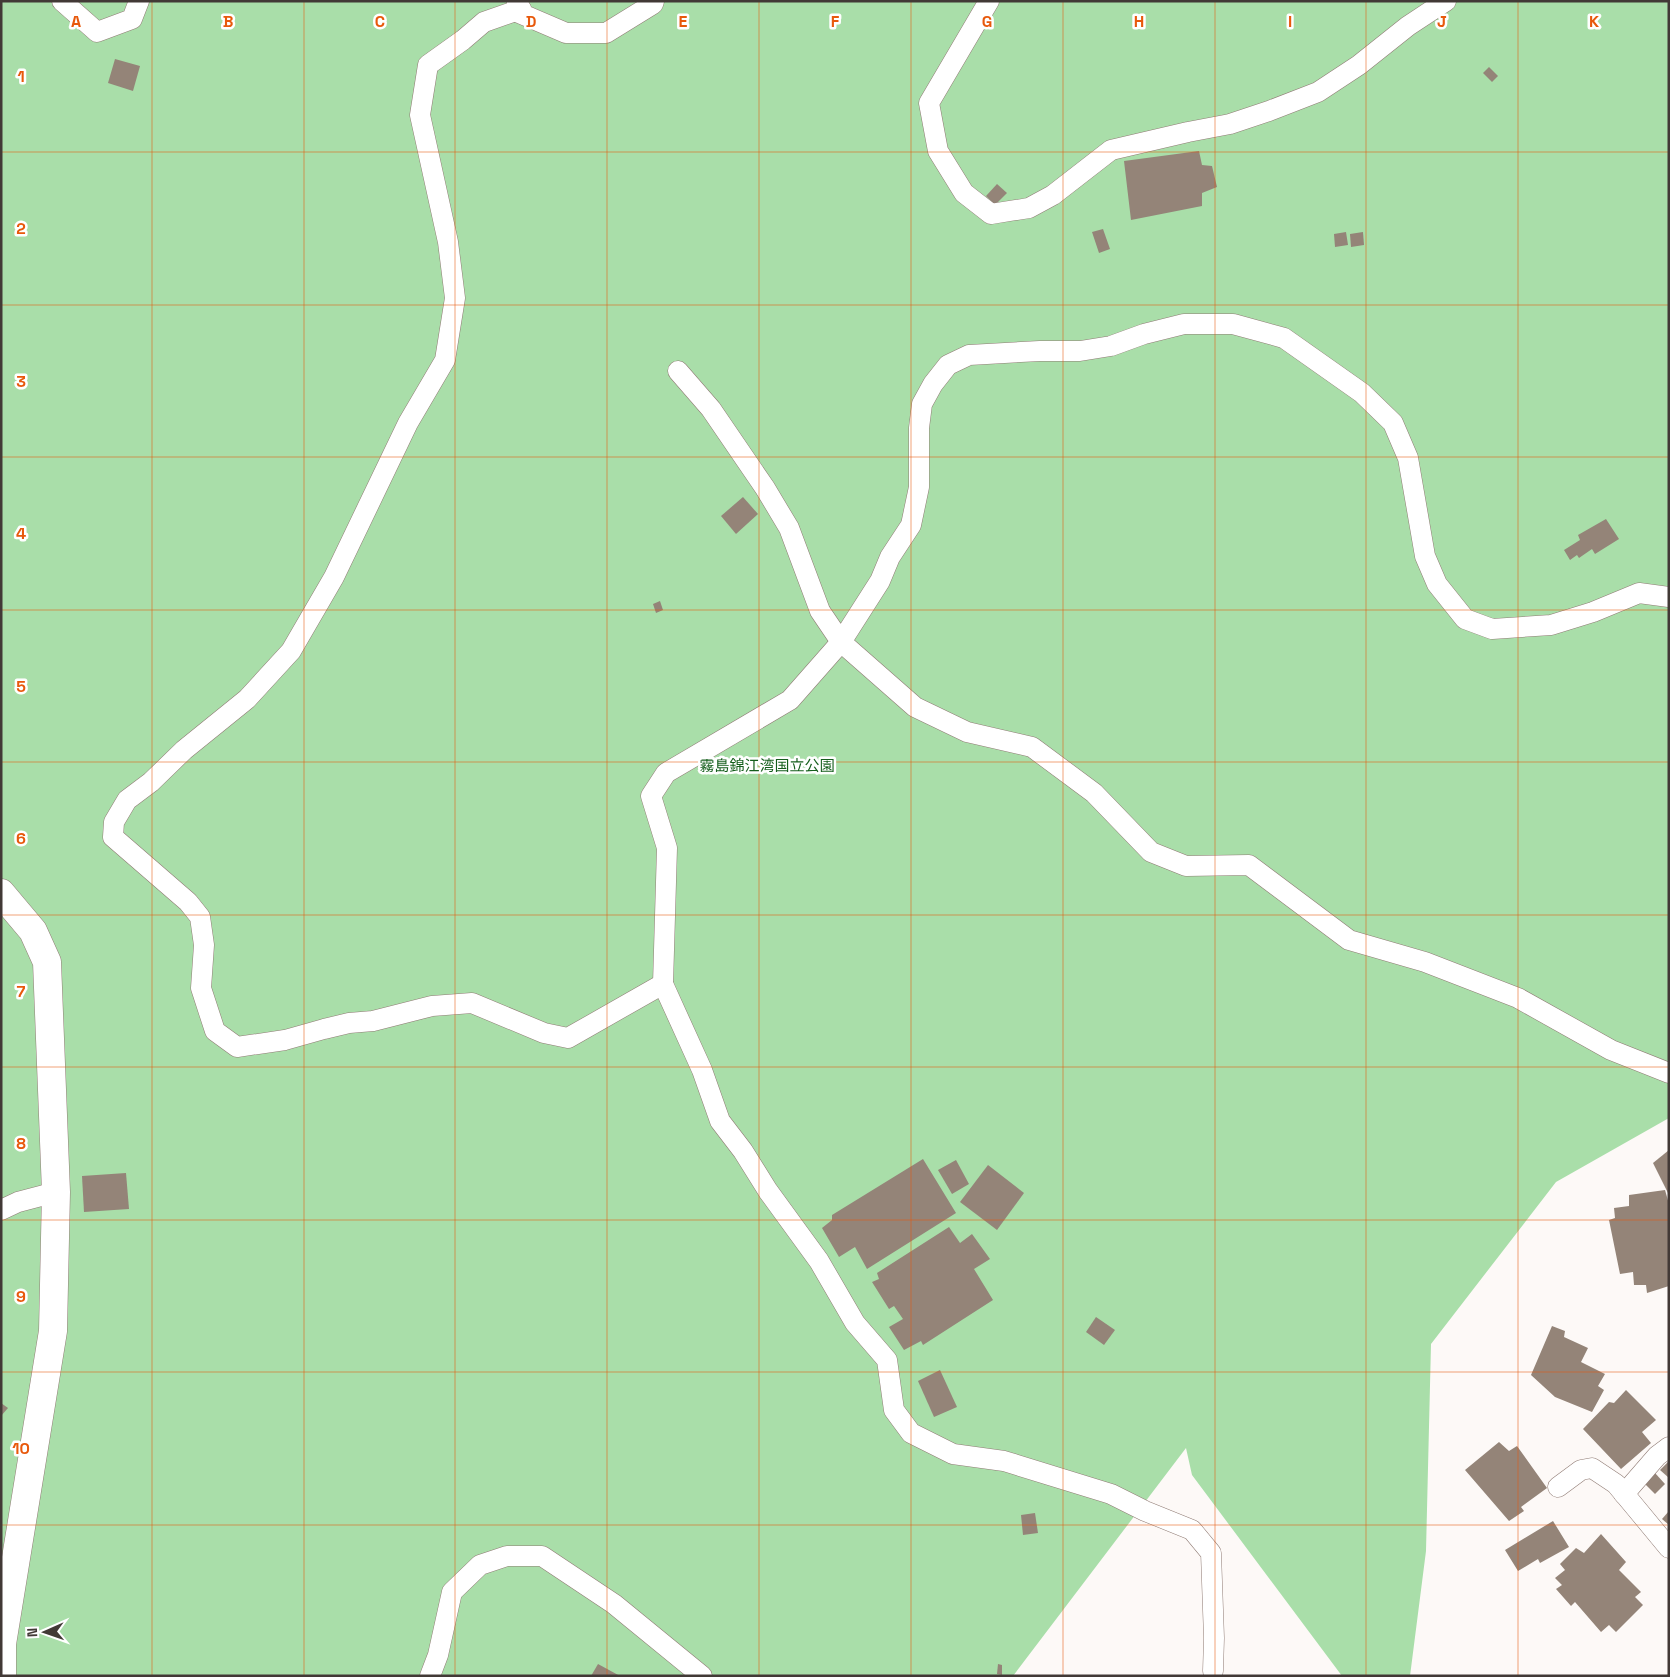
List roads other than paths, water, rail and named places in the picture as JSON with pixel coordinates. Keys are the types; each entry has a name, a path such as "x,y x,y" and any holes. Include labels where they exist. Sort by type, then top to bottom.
{"street":[{"path":"1,893 33,930 47,962 56,1192 53,1331 2,1644 2,1676"}],"lane":[{"path":"62,1 97,32 132,19 139,1"},
{"path":"518,5 517,12 566,33 606,33 654,1"},
{"path":"989,1 929,103 938,151 964,193 991,214 1029,208 1053,194 1111,150 1230,124 1318,92 1359,65 1408,26 1446,1"},
{"path":"518,5 484,22 428,65 420,115 448,242 455,298 445,360 408,423 334,577 290,651 247,699 184,750 151,782 127,800 114,822 113,837 188,902 200,917 204,946 201,988 215,1030 237,1047 285,1040 332,1027 373,1021 432,1006 472,1003 544,1033 568,1038 664,984"},
{"path":"1209,1674 1214,1638 1212,1553 1192,1530 1145,1511 1111,1494 1004,1461 953,1454 911,1433 894,1410 887,1360 855,1324 819,1261 768,1191 743,1150 720,1121 702,1070 664,984 667,848 651,796 666,773 790,700 841,642 880,581 890,557 911,525 919,487 919,428 922,404 933,384 948,365 969,355 1096,349 1184,324 1233,324 1284,338 1362,393 1393,423 1408,458 1424,556 1437,584 1465,619 1492,630 1551,625 1593,612 1639,593 1669,597"},
{"path":"678,371 711,410 765,488 789,528 820,611 841,642 915,707 967,732 1032,746 1094,793 1151,852 1186,866 1249,865 1349,940 1424,962 1518,998 1611,1050 1669,1073"},
{"path":"1,1210 18,1202 56,1192"},
{"path":"1624,1494 1657,1456 1669,1447"},
{"path":"1558,1487 1581,1470 1592,1468 1616,1484 1669,1548"},
{"path":"430,1676 438,1655 452,1592 480,1565 507,1556 542,1556 614,1604 702,1676"}],"park label":[{"name":"霧島錦江湾国立公園","path":"767,766"}]}
